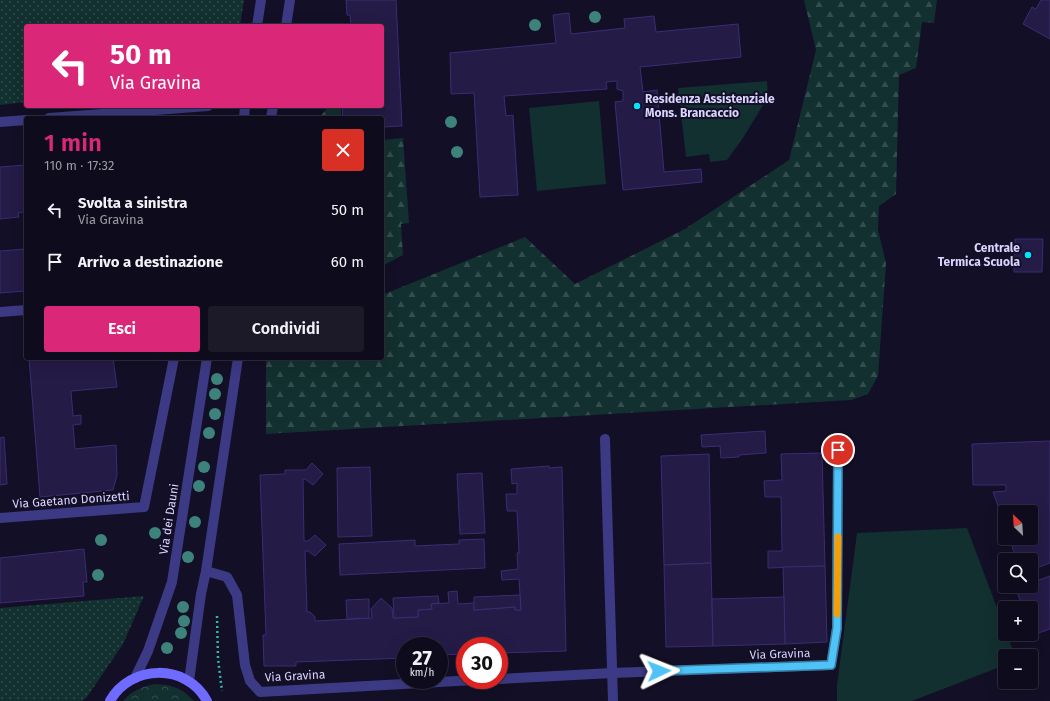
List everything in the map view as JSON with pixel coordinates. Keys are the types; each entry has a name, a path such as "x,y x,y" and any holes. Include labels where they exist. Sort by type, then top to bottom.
{"main road":[{"path":"110,701 122,685 135,678 153,673 172,674 189,681 203,694 207,701"}],"street":[{"path":"257,24 261,0"},
{"path":"286,24 290,0"},
{"path":"76,116 182,108"},
{"path":"0,122 24,120"},
{"path":"0,312 24,310"},
{"name":"Via Gaetano Donizetti","path":"0,518 144,507 174,360"},
{"name":"Via dei Dauni","path":"135,678 148,651 172,582 207,360"},
{"path":"189,681 238,360"},
{"path":"605,439 613,701"},
{"name":"Via Gravina","path":"508,679 831,665 837,628 838,450"},
{"name":"Via Gravina","path":"206,571 227,577 237,596 245,665 250,681 260,692 456,681"}],"green space":[{"path":"0,0 244,0 240,24 24,24 24,102 0,105"},
{"path":"804,0 937,0 934,23 922,22 916,68 899,75 896,194 879,206 878,230 886,263 878,376 868,394 851,400 266,434 266,360 384,360 384,294 525,237 575,284 685,229 789,160 816,50"},
{"path":"767,81 768,97 743,138 727,160 710,162 709,154 686,157 678,88"},
{"path":"599,101 606,184 537,191 529,108"},
{"path":"328,108 341,108 341,116 321,115"},
{"path":"403,138 409,223 401,224 403,255 384,265 384,140"},
{"path":"967,528 998,610 998,641 1010,641 1012,649 998,649 998,668 912,701 837,701 837,685 857,533"},
{"path":"144,596 123,644 87,697 82,701 0,701 0,608"},
{"path":"154,684 176,688 185,693 194,701 123,701 137,690"}],"building":[{"path":"346,0 396,0 402,126 384,127 384,116 343,116 342,108 384,108 384,24 351,24 350,15 347,15"},
{"path":"1041,0 1050,0 1050,39 1023,24 1032,7 1036,9"},
{"name":"Residenza Assistenziale Mons. Brancaccio","path":"569,13 571,34 625,28 624,19 654,16 656,32 738,24 741,57 640,67 643,92 657,90 664,172 701,169 702,182 623,190 615,102 623,101 623,91 617,89 617,81 606,82 607,89 504,96 506,116 513,115 518,195 480,197 474,93 451,94 450,53 556,43 553,15"},
{"path":"24,165 24,212 18,213 19,217 0,219 0,167"},
{"name":"Centrale Termica Scuola","path":"1015,239 1043,239 1042,272 1014,272"},
{"path":"24,249 24,291 0,293 0,251"},
{"path":"29,360 113,360 117,387 71,391 73,416 81,415 81,424 73,425 75,449 116,445 117,475 113,490 40,497"},
{"path":"765,431 766,453 721,458 720,446 702,447 701,435"},
{"path":"4,437 7,484 0,485 0,438"},
{"path":"1050,441 1050,563 1038,567 1038,553 1014,553 1012,545 1038,545 1038,505 998,506 993,492 1006,491 1006,485 973,485 972,444"},
{"path":"822,453 825,566 768,568 768,551 782,551 781,497 765,497 764,481 782,480 781,454"},
{"path":"709,454 711,563 664,565 661,456"},
{"path":"312,463 323,474 313,485 303,479 304,541 308,541 315,535 326,545 315,556 308,551 305,551 307,612 310,612 315,617 315,621 372,618 371,609 381,598 392,608 393,618 418,617 418,610 432,609 431,604 449,603 448,592 457,591 458,604 474,603 474,610 515,607 515,610 521,610 519,579 502,580 501,571 518,569 517,553 519,553 517,511 507,511 506,494 517,494 517,483 512,484 511,469 549,466 549,468 562,467 566,651 508,653 508,637 456,637 456,654 448,655 448,637 396,637 396,658 296,662 296,666 264,666 263,635 266,635 260,475 285,474 285,470 306,470"},
{"path":"370,467 372,536 338,537 337,468"},
{"path":"482,473 485,533 460,534 457,474"},
{"path":"484,539 485,568 340,575 339,544 415,540 415,546 459,544 459,540"},
{"path":"84,549 87,582 83,582 84,596 0,603 0,558"},
{"path":"711,563 713,646 666,647 664,565"},
{"path":"825,566 827,642 785,644 783,567"},
{"path":"1050,576 1050,629 1038,633 1038,601 1020,601 1017,593 1038,593 1038,580"},
{"path":"520,595 521,610 515,610 515,607 474,610 474,597"},
{"path":"438,596 439,603 431,604 432,609 418,610 418,617 394,618 393,598"},
{"path":"784,597 785,644 713,646 712,599"},
{"path":"369,599 369,618 347,619 346,600"}],"slow traffic":[{"path":"837,614 838,537"}],"place":[{"name":"Residenza Assistenziale Mons. Brancaccio","path":"637,106"},
{"name":"Centrale Termica Scuola","path":"1028,255"}],"route":[{"path":"659,671 831,665 837,628 838,450"}]}
